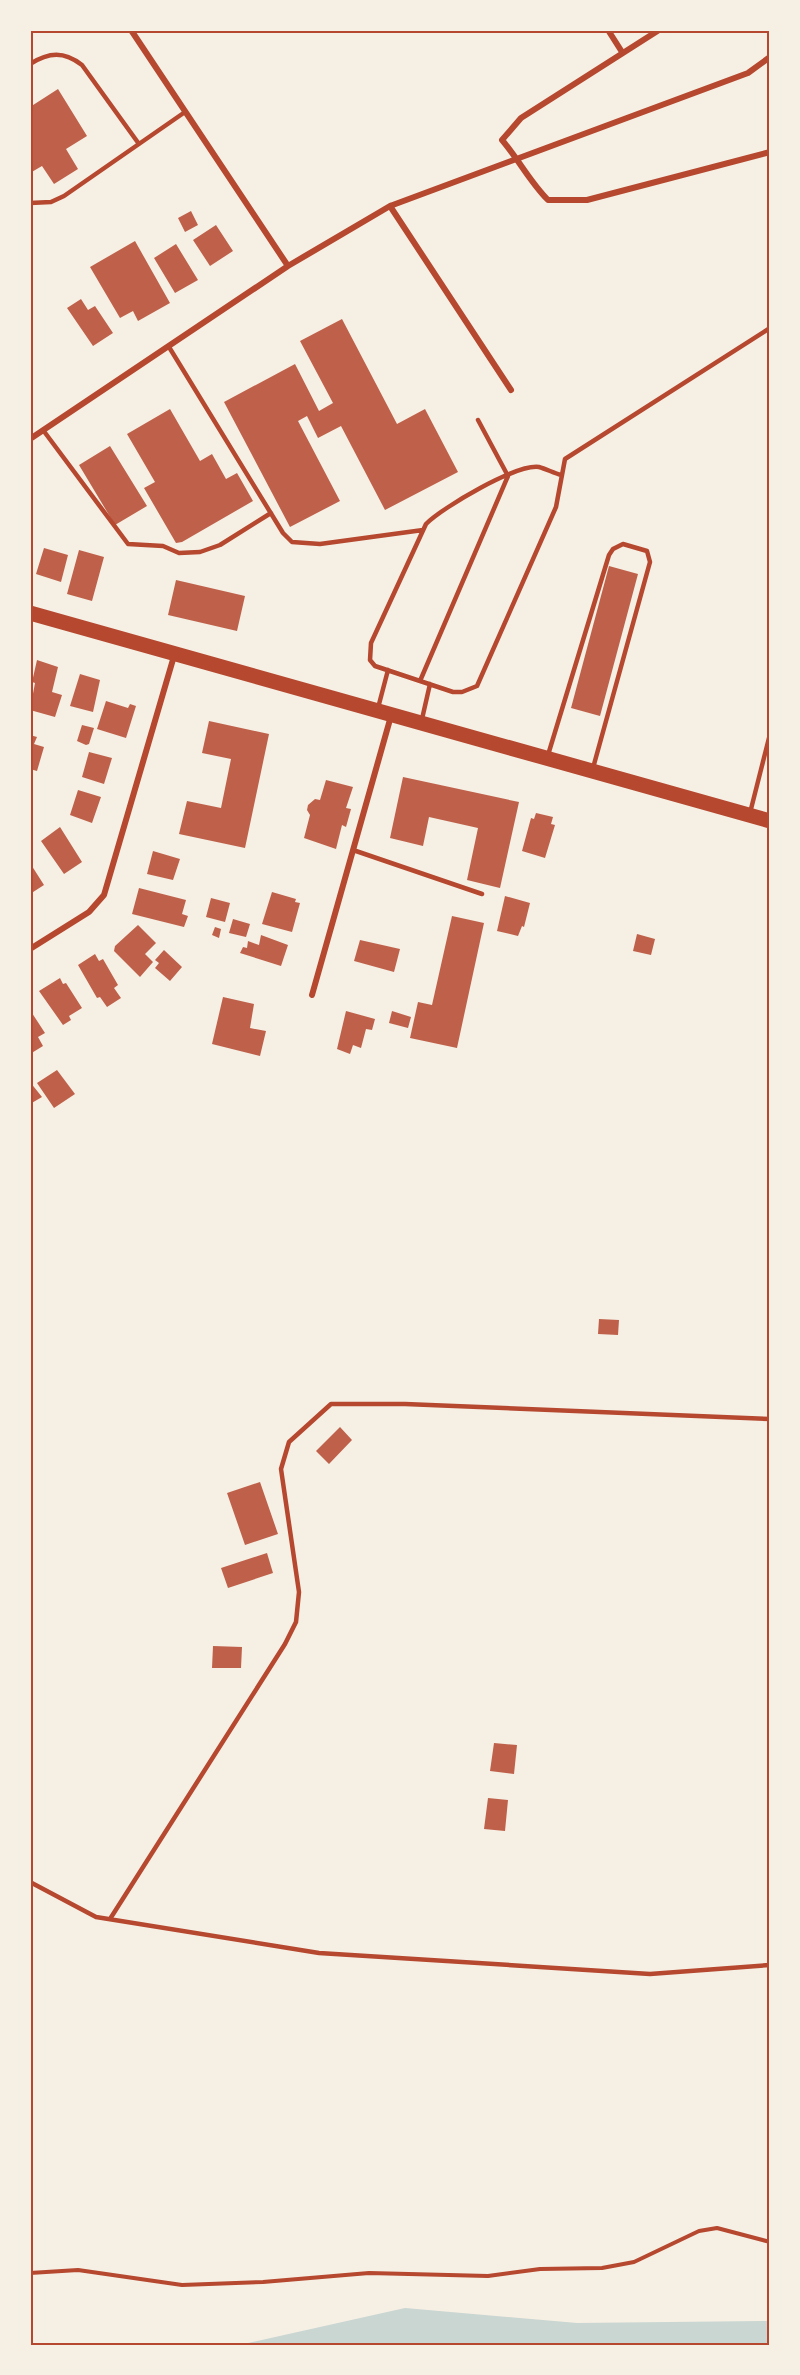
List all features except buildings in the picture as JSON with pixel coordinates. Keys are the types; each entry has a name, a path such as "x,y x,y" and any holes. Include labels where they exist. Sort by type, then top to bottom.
{"main road":[{"path":"30,613 770,821"}],"street":[{"path":"131,30 288,266"},
{"path":"608,30 622,52"},
{"path":"659,30 521,118 502,140 520,160 530,182 548,200 587,200 770,152"},
{"path":"30,439 288,266 390,206 520,160 748,74 770,57"},
{"path":"390,206 511,390"},
{"path":"30,949 89,912 104,895 175,654"},
{"path":"312,995 353,850 384,713"}],"lane":[{"path":"30,64 42,56 53,54 66,54 73,58 82,65 139,144"},
{"path":"30,202 51,202 64,196 185,112"},
{"path":"561,476 538,467 522,469 439,511 423,530 371,643 370,660 375,666 453,692 462,692 477,686 556,507 565,459 770,328"},
{"path":"169,347 271,513 292,542 308,545 423,530"},
{"path":"478,420 508,476"},
{"path":"43,430 123,541 135,546 163,546 179,553 200,552 220,544 271,513"},
{"path":"420,681 508,476"},
{"path":"547,757 609,555 613,549 623,544 646,551 650,562 592,771"},
{"path":"384,713 388,670"},
{"path":"421,724 430,684"},
{"path":"749,815 770,734"},
{"path":"353,850 482,894"},
{"path":"110,1919 285,1644 296,1622 299,1592 281,1468 289,1442 331,1404 405,1404 770,1419"},
{"path":"30,1882 96,1917 319,1953 650,1974 770,1965"}],"path":[{"path":"30,2273 78,2270 183,2285 263,2282 369,2273 488,2276 540,2269 602,2268 634,2262 699,2231 717,2229 770,2242"}],"shaded area":[{"path":"405,2308 577,2323 770,2321 770,2345 239,2345"}]}
